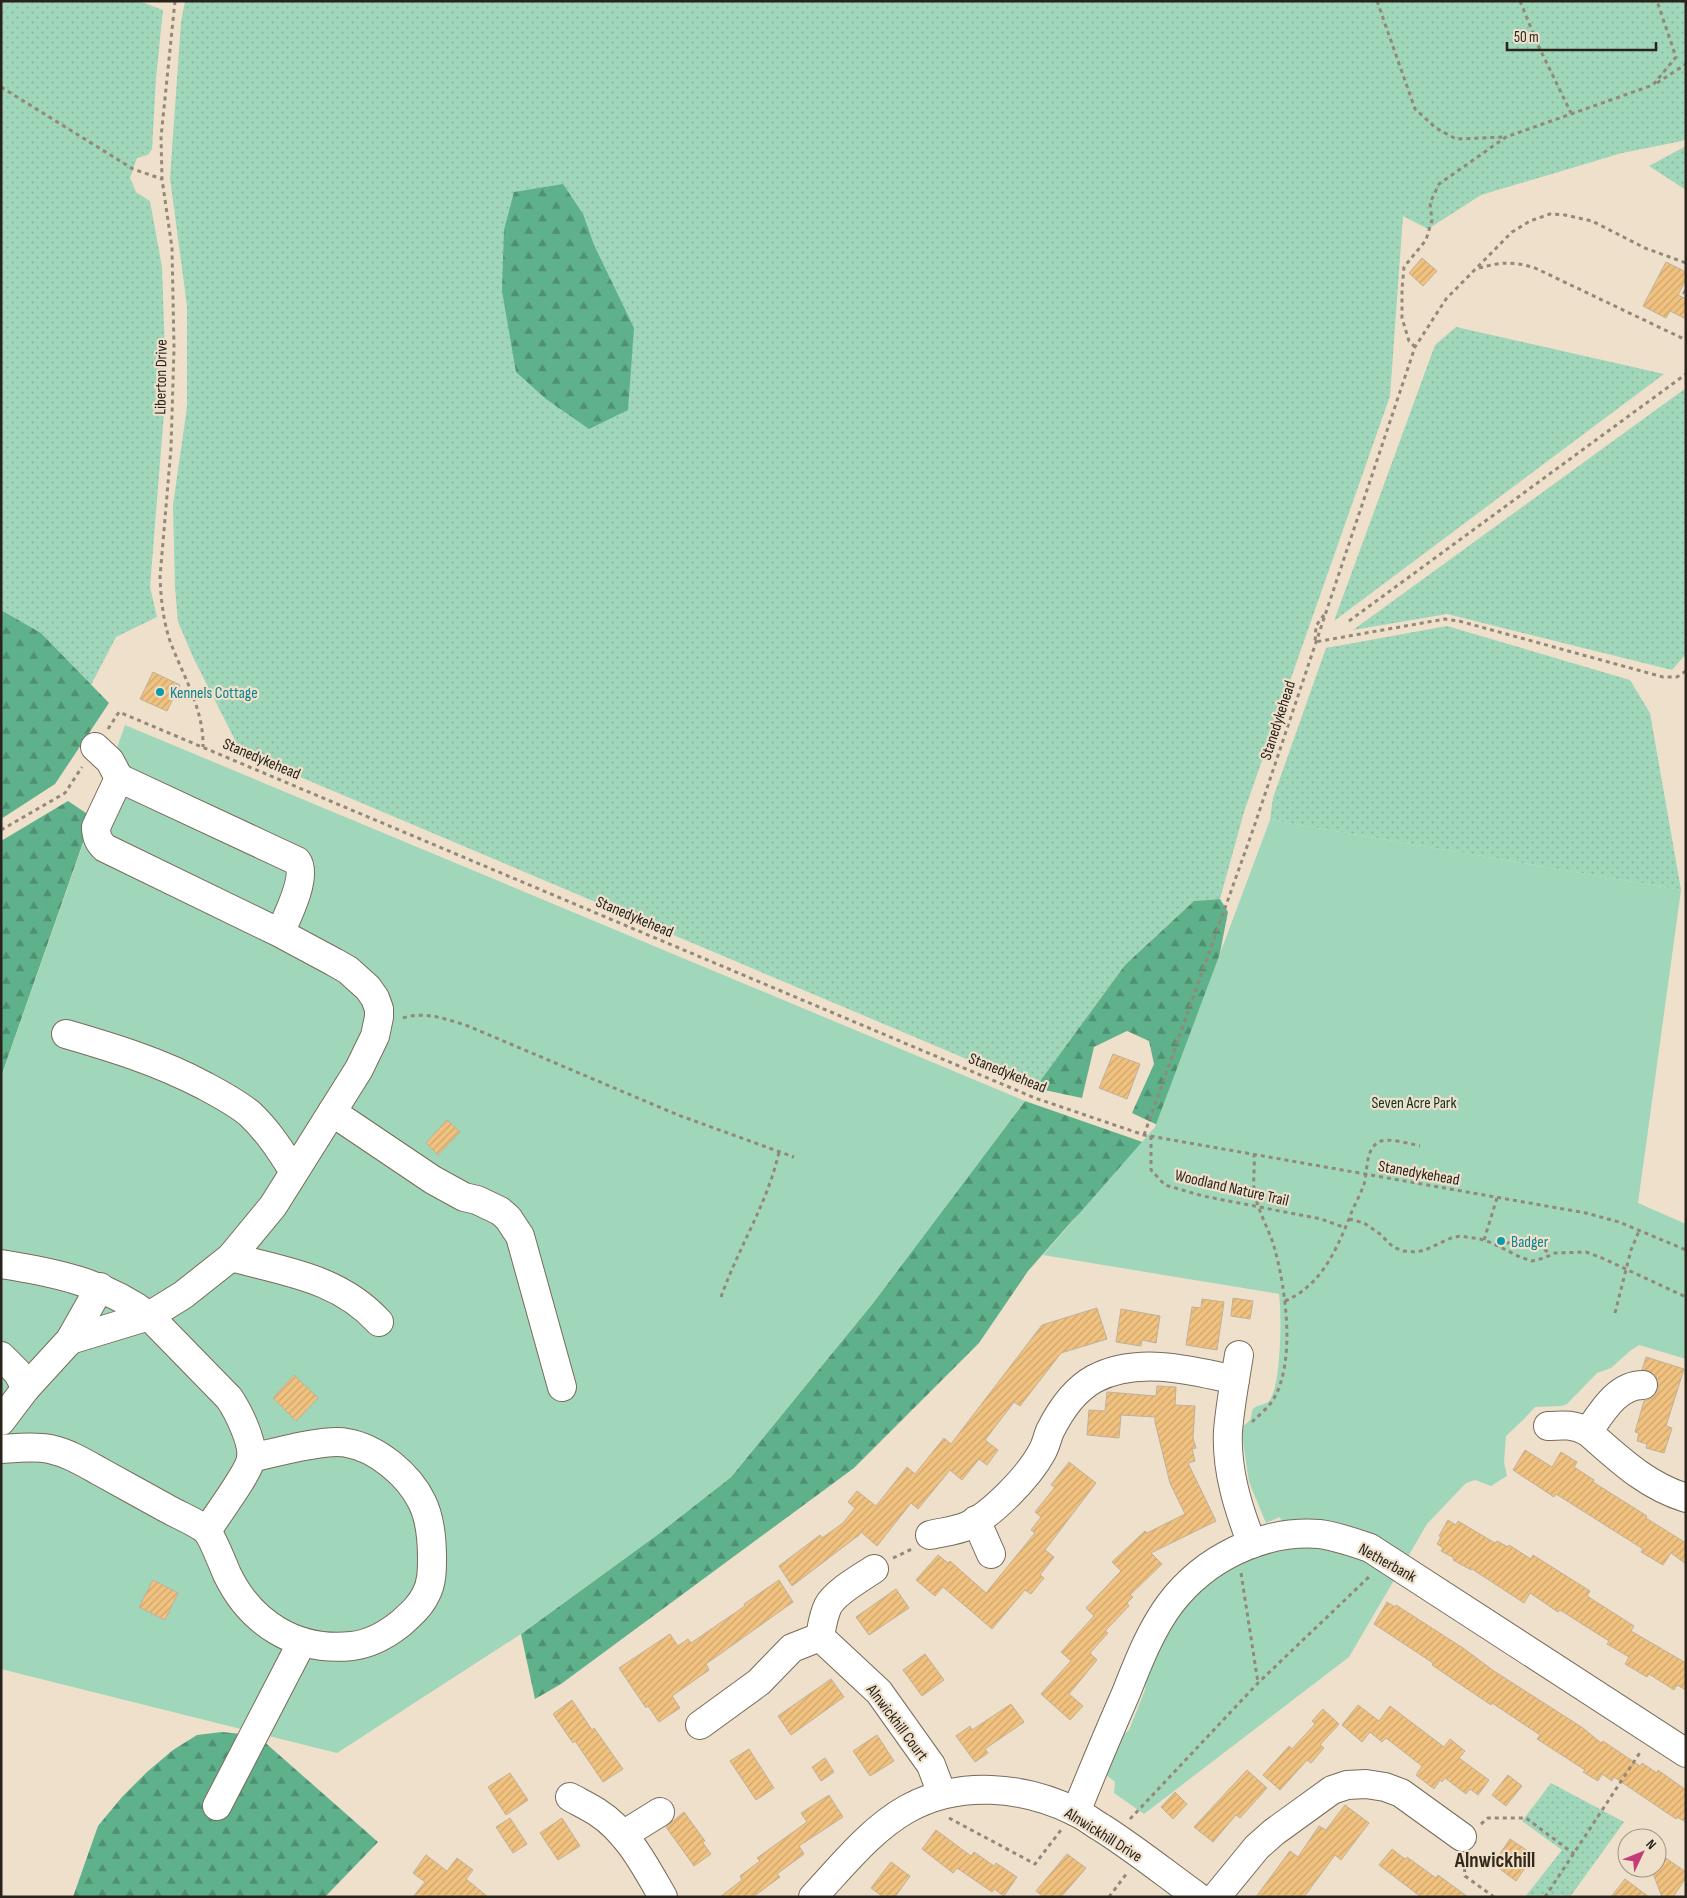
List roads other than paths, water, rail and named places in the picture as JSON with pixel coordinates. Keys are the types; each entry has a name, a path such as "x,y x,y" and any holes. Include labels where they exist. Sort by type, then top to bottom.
{"street":[{"path":"95,747 110,761 119,778 297,861 301,870 300,876 293,902 280,933"},
{"path":"70,1340 149,1316 183,1295 231,1257 273,1206 359,1069 375,1036 379,1009 375,998 368,988 341,966 280,933 100,844 96,834 96,827 119,778"},
{"path":"66,1034 140,1056 183,1074 228,1099 256,1120 273,1140 294,1172"},
{"path":"332,1112 433,1180 464,1197 489,1205 508,1218 520,1236 562,1387"},
{"path":"231,1257 324,1282 360,1303 380,1322"},
{"path":"1,1264 42,1271 100,1288 119,1296 149,1316 229,1398 238,1411 245,1427 251,1458 207,1531"},
{"path":"1,1421 26,1388 70,1340 100,1288"},
{"path":"1,1356 18,1372 26,1388"},
{"path":"930,1535 967,1526 1003,1500 1032,1467 1043,1451 1050,1431 1069,1400 1084,1385 1096,1378 1124,1369 1237,1367 1228,1432 1230,1470 1245,1547"},
{"path":"1588,1432 1622,1391 1633,1385 1643,1385"},
{"path":"1548,1426 1568,1424 1579,1426 1646,1479 1667,1492 1686,1498"},
{"path":"1,1449 49,1449 73,1457 207,1531 236,1591 245,1604 264,1621 288,1636 302,1642 319,1646 355,1646 384,1635 410,1616 420,1605 430,1583 432,1553 427,1514 413,1488 402,1476 389,1464 359,1446 346,1442 332,1442 251,1458"},
{"path":"976,1520 991,1554"},
{"name":"Netherbank","path":"1076,1812 1138,1663 1158,1622 1170,1603 1216,1560 1245,1547 1284,1536 1320,1534 1345,1539 1370,1548 1686,1753"},
{"path":"700,1725 759,1682 792,1648 820,1637 822,1621 828,1605 841,1592 874,1568"},
{"name":"Alnwickhill Court","path":"820,1637 879,1692 931,1764 931,1798"},
{"path":"217,1806 302,1642"},
{"path":"1216,1897 1257,1847 1274,1832 1332,1790 1348,1785 1366,1784 1384,1787 1400,1793 1462,1837"},
{"name":"Alnwickhill Drive","path":"931,1798 973,1790 1005,1790 1034,1796 1076,1812 1114,1836 1198,1897"},
{"path":"570,1797 598,1813 623,1835 634,1848 663,1897"},
{"path":"813,1897 880,1828 906,1809 931,1798"},
{"path":"623,1835 660,1812"}],"place":[{"name":"Kennels Cottage","path":"160,692"},
{"name":"Badger","path":"1501,1241"}],"district":[{"name":"Alnwickhill","path":"1495,1860"}],"park label":[{"name":"Seven Acre Park","path":"1414,1102"}]}
